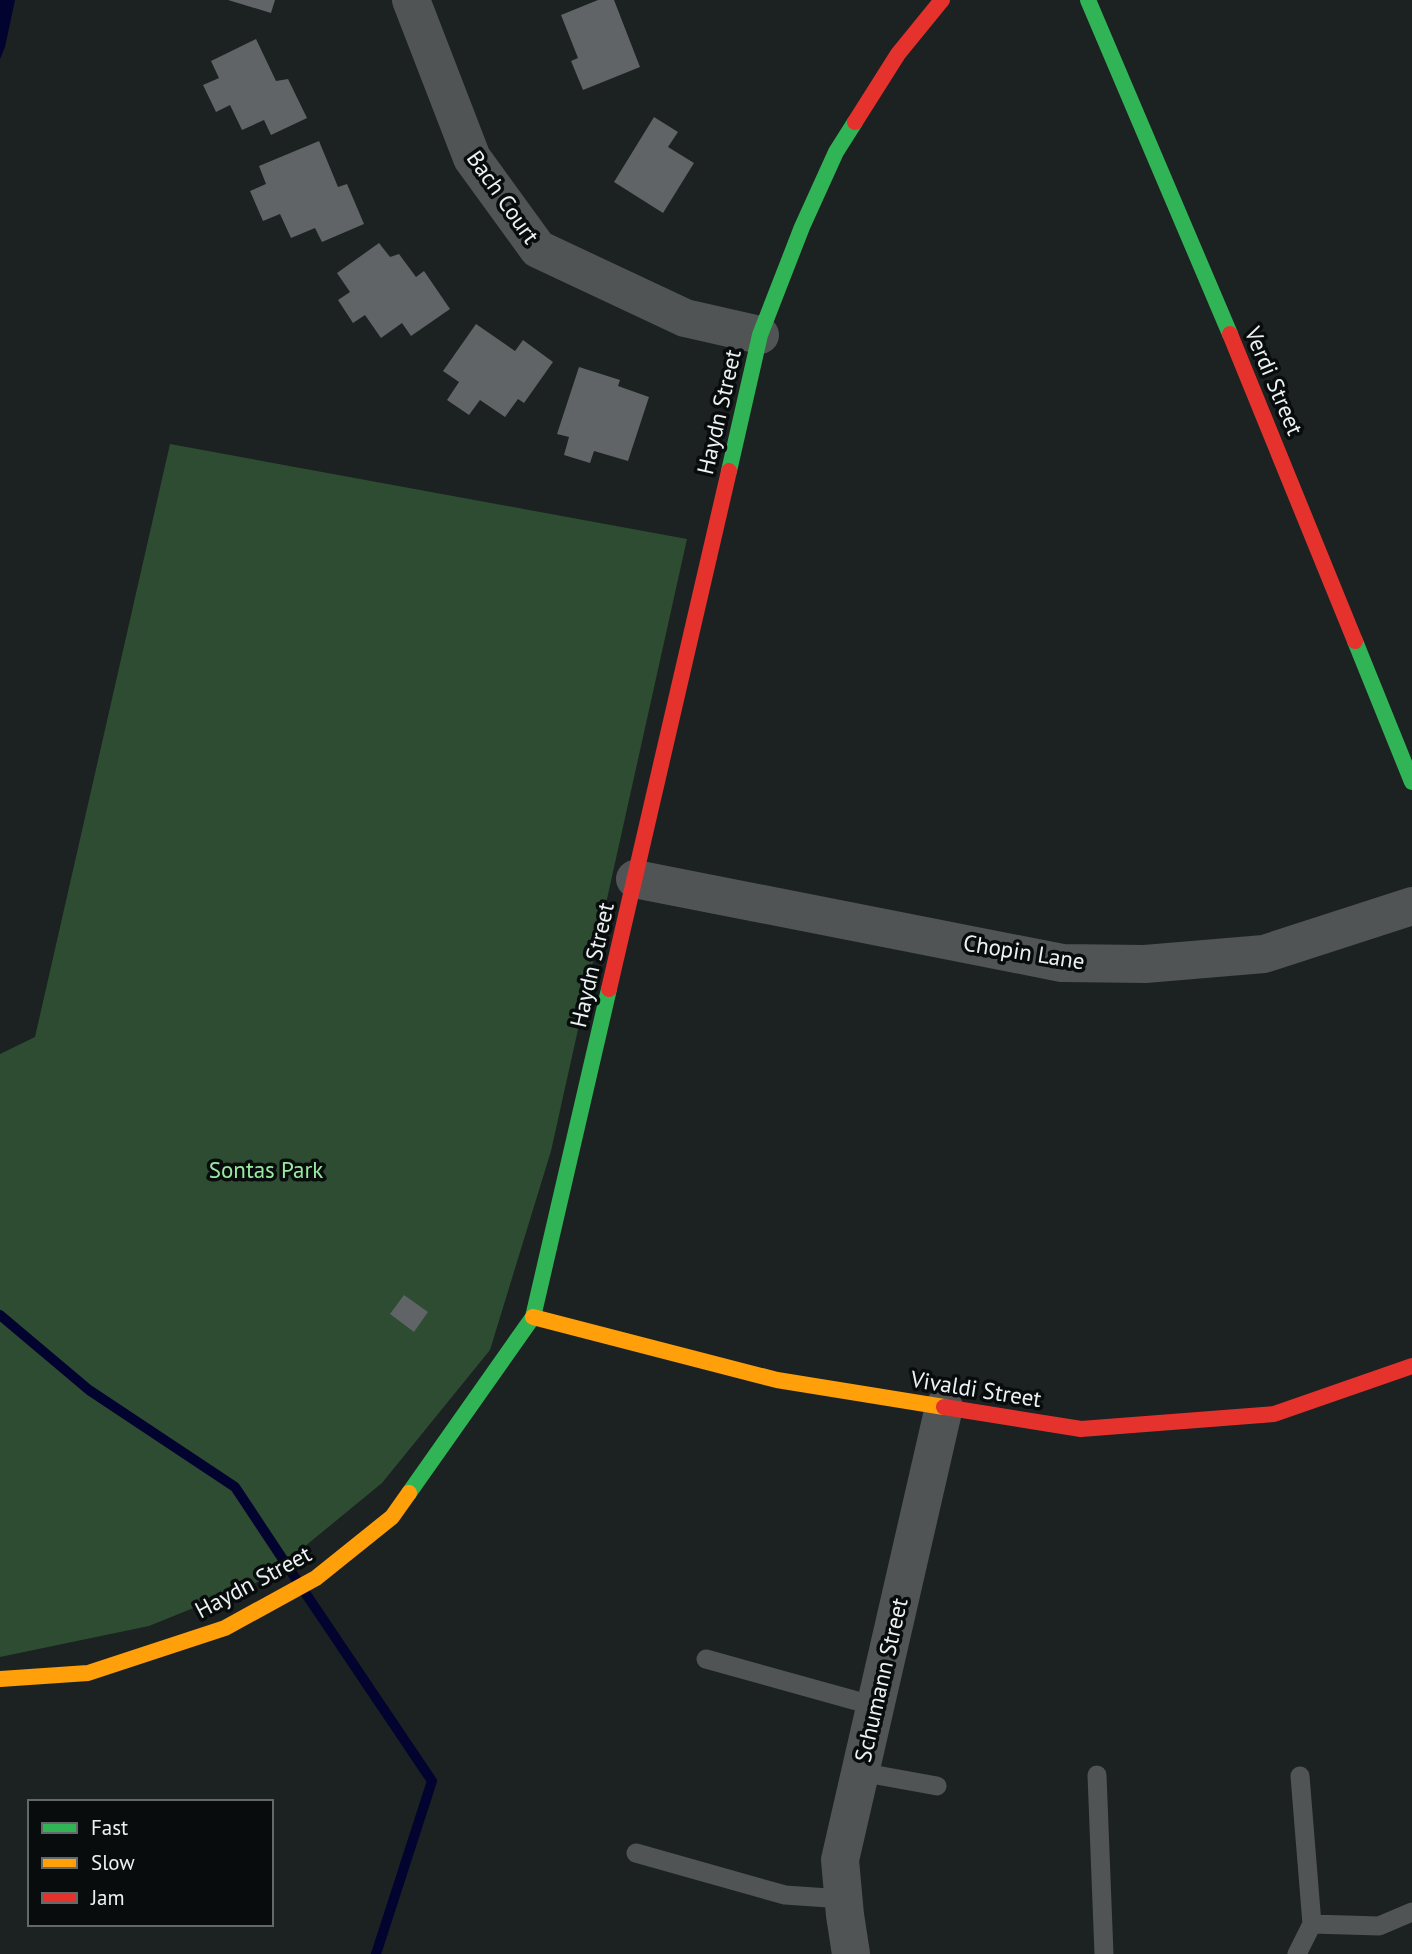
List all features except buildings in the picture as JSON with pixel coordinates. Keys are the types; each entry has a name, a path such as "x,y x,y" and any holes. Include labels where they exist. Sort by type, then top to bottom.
{"street":[{"name":"Bach Court","path":"411,0 472,158 537,249 684,318 760,335"},
{"name":"Haydn Street","path":"0,1679 88,1673 225,1628 316,1578 393,1517 533,1317 760,335 802,227 836,152 898,54 942,0"},
{"name":"Verdi Street","path":"1088,0 1273,437 1412,782"},
{"name":"Chopin Lane","path":"635,879 1062,963 1145,964 1264,954 1412,906"},
{"name":"Vivaldi Street","path":"533,1317 778,1380 1082,1429 1274,1414 1412,1366"},
{"name":"Schumann Street","path":"851,1954 840,1860 944,1407"}],"lane":[{"path":"706,1659 875,1706"},
{"path":"860,1772 937,1786"},
{"path":"1097,1775 1104,1954"},
{"path":"1297,1954 1312,1924 1300,1776"},
{"path":"636,1853 785,1895 843,1899"},
{"path":"1312,1924 1379,1926 1412,1913"}],"green space":[{"name":"Sontas Park","path":"170,444 687,539 551,1151 490,1350 382,1483 265,1579 149,1626 0,1657 0,1054 35,1037"}],"shaded area":[{"path":"0,0 15,0 0,59"}],"waterway":[{"path":"0,1315 89,1390 235,1487 296,1579"},
{"path":"304,1591 432,1781 376,1954"}],"traffic: fast":[{"path":"1088,0 1230,334"},
{"path":"729,471 760,335 802,227 836,152 855,122"},
{"path":"1355,641 1412,782"},
{"path":"409,1493 533,1317 609,989"}],"traffic: slow":[{"path":"533,1317 777,1380 944,1407"},
{"path":"0,1679 88,1673 225,1628 316,1578 392,1517 409,1493"}],"traffic: jam":[{"path":"855,122 898,54 942,0"},
{"path":"1230,334 1355,641"},
{"path":"609,989 729,471"},
{"path":"944,1407 1081,1429 1274,1414 1412,1366"}]}
